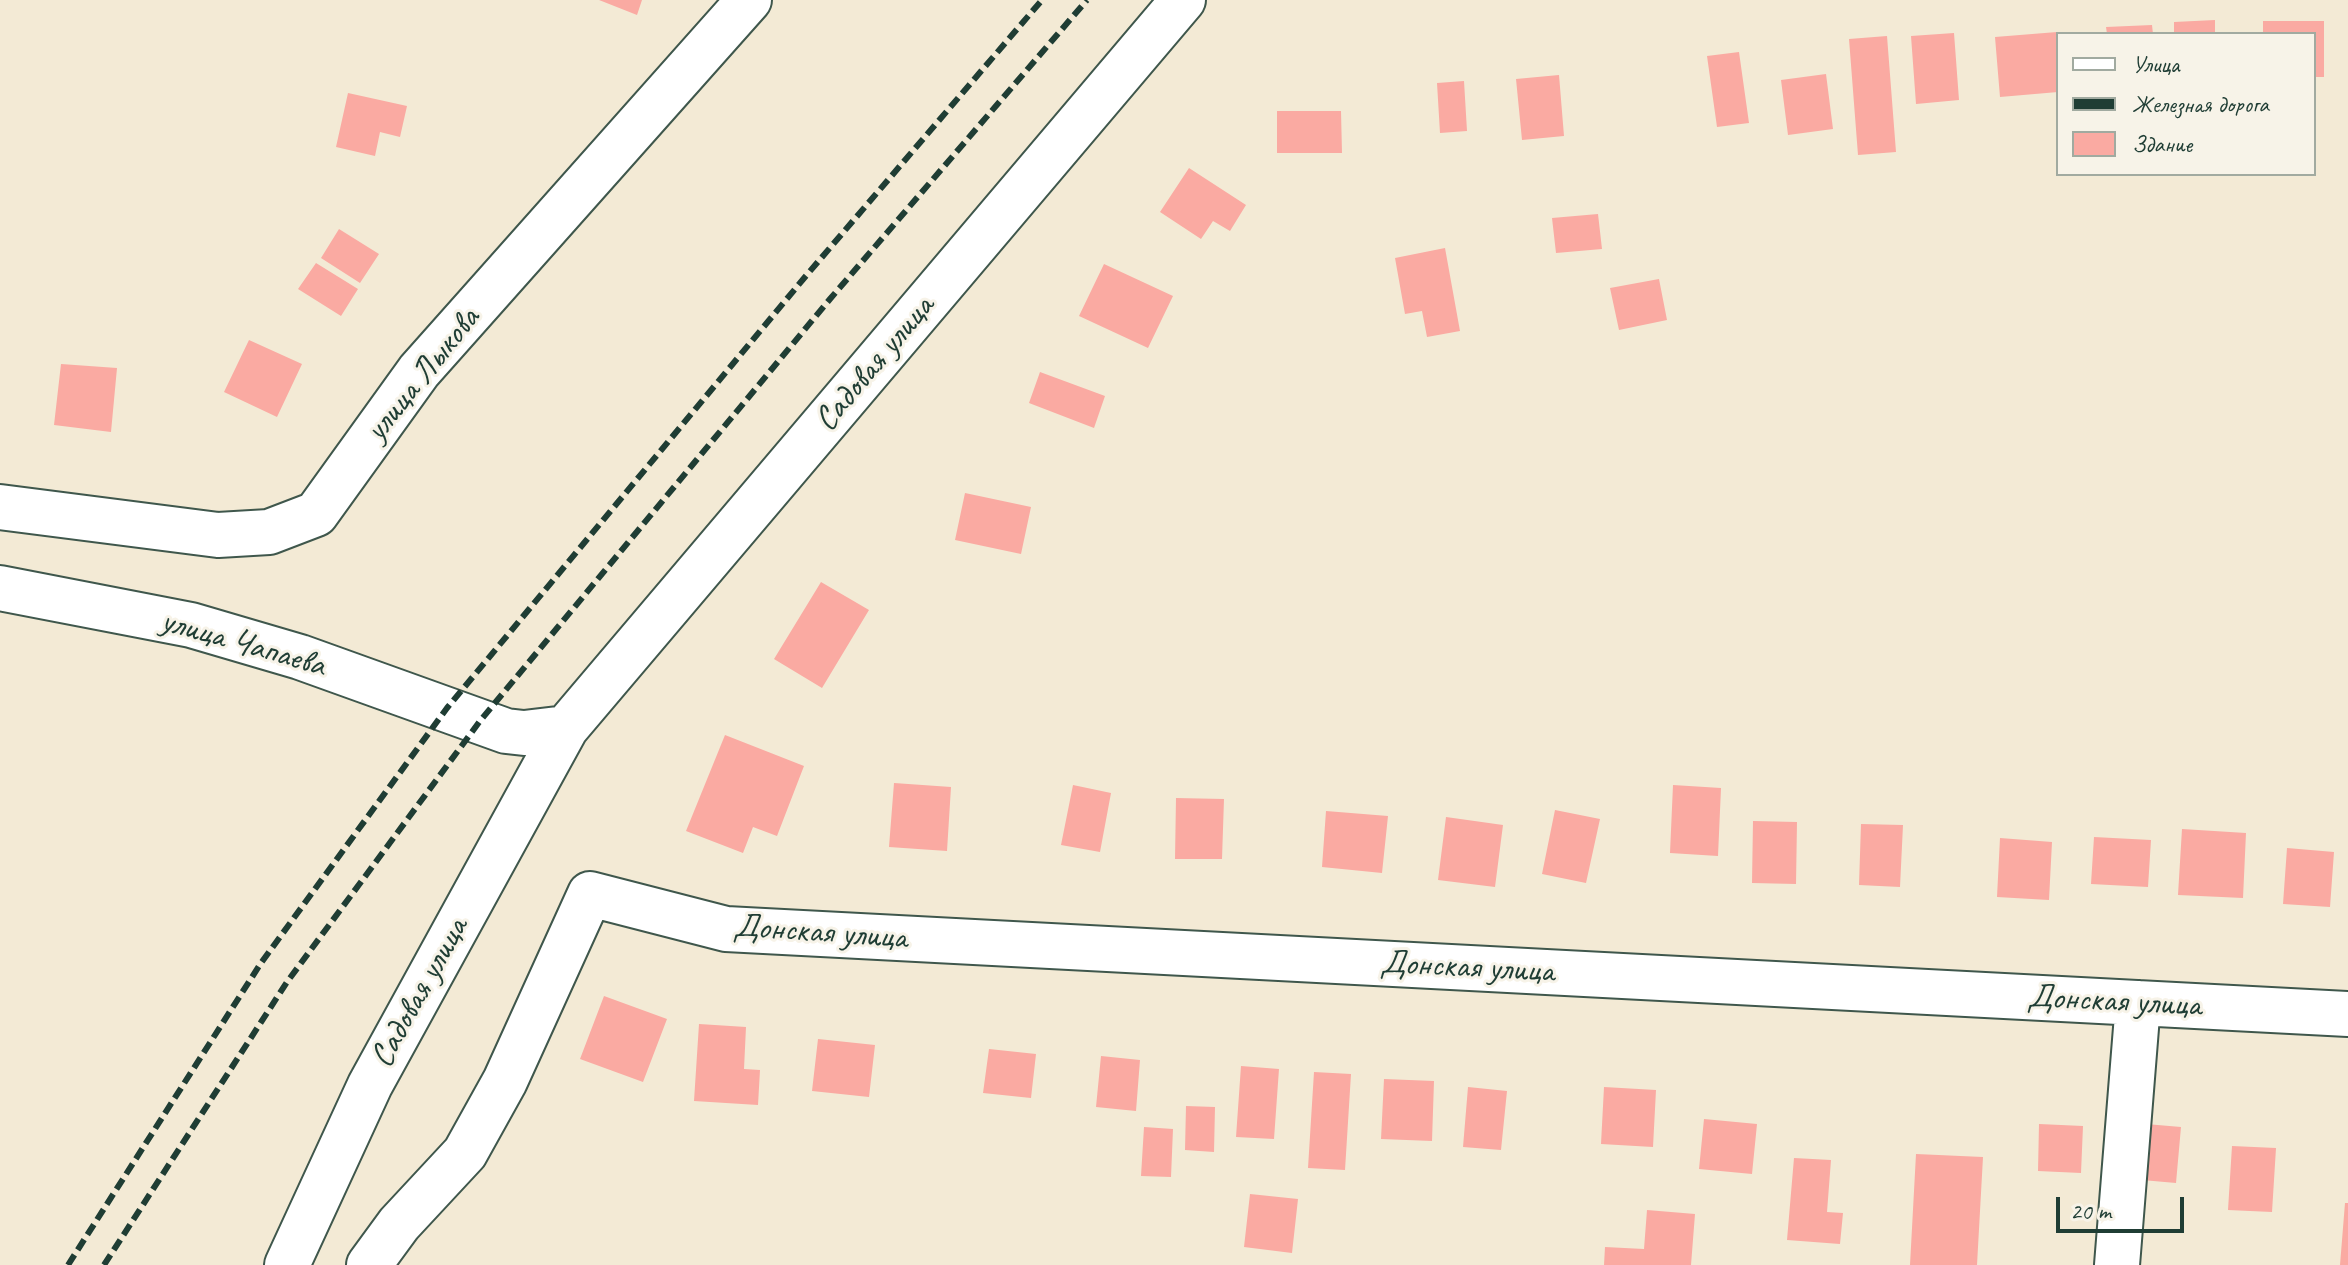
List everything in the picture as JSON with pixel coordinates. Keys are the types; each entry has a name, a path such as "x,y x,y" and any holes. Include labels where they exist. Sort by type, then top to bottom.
{"street":[{"name":"улица Лыкова","path":"0,507 218,535 269,532 316,514 419,371 749,0"},
{"name":"Садовая улица","path":"287,1265 370,1085 566,728 1183,0"},
{"name":"улица Чапаева","path":"0,588 191,625 300,657 506,731 524,733 566,728"},
{"name":"Донская улица","path":"369,1265 399,1224 465,1153 505,1081 590,894 726,929 2348,1014"},
{"path":"2117,1265 2138,1003"}],"building":[{"path":"599,0 642,0 637,15"},
{"path":"2215,20 2215,32 2174,32 2174,22"},
{"path":"2263,21 2324,21 2324,77 2316,77 2316,32 2263,32"},
{"path":"2152,25 2153,32 2107,32 2106,27"},
{"path":"2056,32 2056,92 2000,97 1995,37"},
{"path":"1954,33 1959,100 1916,104 1911,36"},
{"path":"1887,36 1896,152 1858,155 1849,39"},
{"path":"1739,52 1749,123 1717,127 1707,56"},
{"path":"1826,74 1833,129 1788,135 1781,80"},
{"path":"1559,75 1564,136 1522,140 1516,79"},
{"path":"1464,81 1467,131 1440,133 1437,83"},
{"path":"348,93 407,106 400,137 380,132 375,156 336,147"},
{"path":"1277,111 1341,111 1342,153 1277,153"},
{"path":"1189,168 1246,205 1230,231 1213,221 1201,239 1160,212"},
{"path":"1598,214 1602,249 1556,253 1552,218"},
{"path":"339,229 379,254 360,283 321,258"},
{"path":"1445,248 1460,331 1427,337 1422,311 1405,314 1395,258"},
{"path":"316,263 358,289 341,316 298,289"},
{"path":"1104,264 1173,296 1148,348 1079,316"},
{"path":"1659,279 1667,320 1619,330 1610,288"},
{"path":"249,340 302,364 277,417 224,392"},
{"path":"61,364 117,368 111,432 54,425"},
{"path":"1040,372 1105,396 1094,428 1029,403"},
{"path":"965,493 1031,507 1021,554 955,540"},
{"path":"821,582 869,610 822,688 774,659"},
{"path":"725,735 804,766 777,836 753,827 743,853 686,831"},
{"path":"894,783 951,787 947,851 889,847"},
{"path":"1073,785 1111,793 1100,852 1061,845"},
{"path":"1673,785 1721,788 1718,856 1670,853"},
{"path":"1176,798 1224,799 1222,859 1175,859"},
{"path":"1555,810 1600,819 1586,883 1542,874"},
{"path":"1326,811 1388,816 1382,873 1322,867"},
{"path":"1446,817 1503,825 1495,887 1438,880"},
{"path":"1753,821 1797,822 1796,884 1752,883"},
{"path":"1861,824 1903,825 1900,887 1859,885"},
{"path":"2182,829 2246,833 2243,898 2178,895"},
{"path":"2094,837 2151,840 2148,887 2091,884"},
{"path":"2000,838 2052,842 2049,900 1997,897"},
{"path":"2287,848 2334,852 2330,907 2283,904"},
{"path":"604,996 667,1019 643,1082 580,1059"},
{"path":"699,1024 746,1027 744,1069 760,1070 758,1105 694,1101"},
{"path":"818,1039 875,1045 869,1097 812,1091"},
{"path":"989,1049 1036,1054 1031,1098 983,1093"},
{"path":"1101,1056 1140,1060 1136,1111 1096,1107"},
{"path":"1241,1066 1279,1069 1274,1139 1236,1137"},
{"path":"1314,1072 1351,1074 1345,1170 1308,1168"},
{"path":"1384,1079 1434,1081 1432,1141 1381,1139"},
{"path":"1468,1087 1507,1091 1501,1150 1463,1147"},
{"path":"1604,1087 1656,1090 1653,1147 1601,1144"},
{"path":"1186,1106 1215,1107 1214,1152 1185,1150"},
{"path":"1704,1119 1757,1124 1752,1174 1699,1169"},
{"path":"2039,1124 2083,1126 2081,1173 2038,1171"},
{"path":"2146,1124 2181,1127 2176,1183 2142,1180"},
{"path":"1144,1127 1173,1129 1171,1177 1141,1176"},
{"path":"2232,1146 2276,1148 2272,1212 2228,1210"},
{"path":"1916,1154 1983,1157 1977,1265 1910,1265"},
{"path":"1794,1158 1831,1160 1827,1212 1843,1213 1840,1244 1787,1240"},
{"path":"1250,1194 1298,1199 1292,1253 1244,1247"},
{"path":"2345,1203 2348,1203 2348,1265 2340,1265"},
{"path":"1647,1210 1695,1214 1691,1265 1604,1265 1605,1247 1644,1249"}],"railway":[{"path":"68,1265 261,963 447,708 805,277 1042,0"},
{"path":"104,1265 287,982 480,721 830,299 1087,0"}]}
